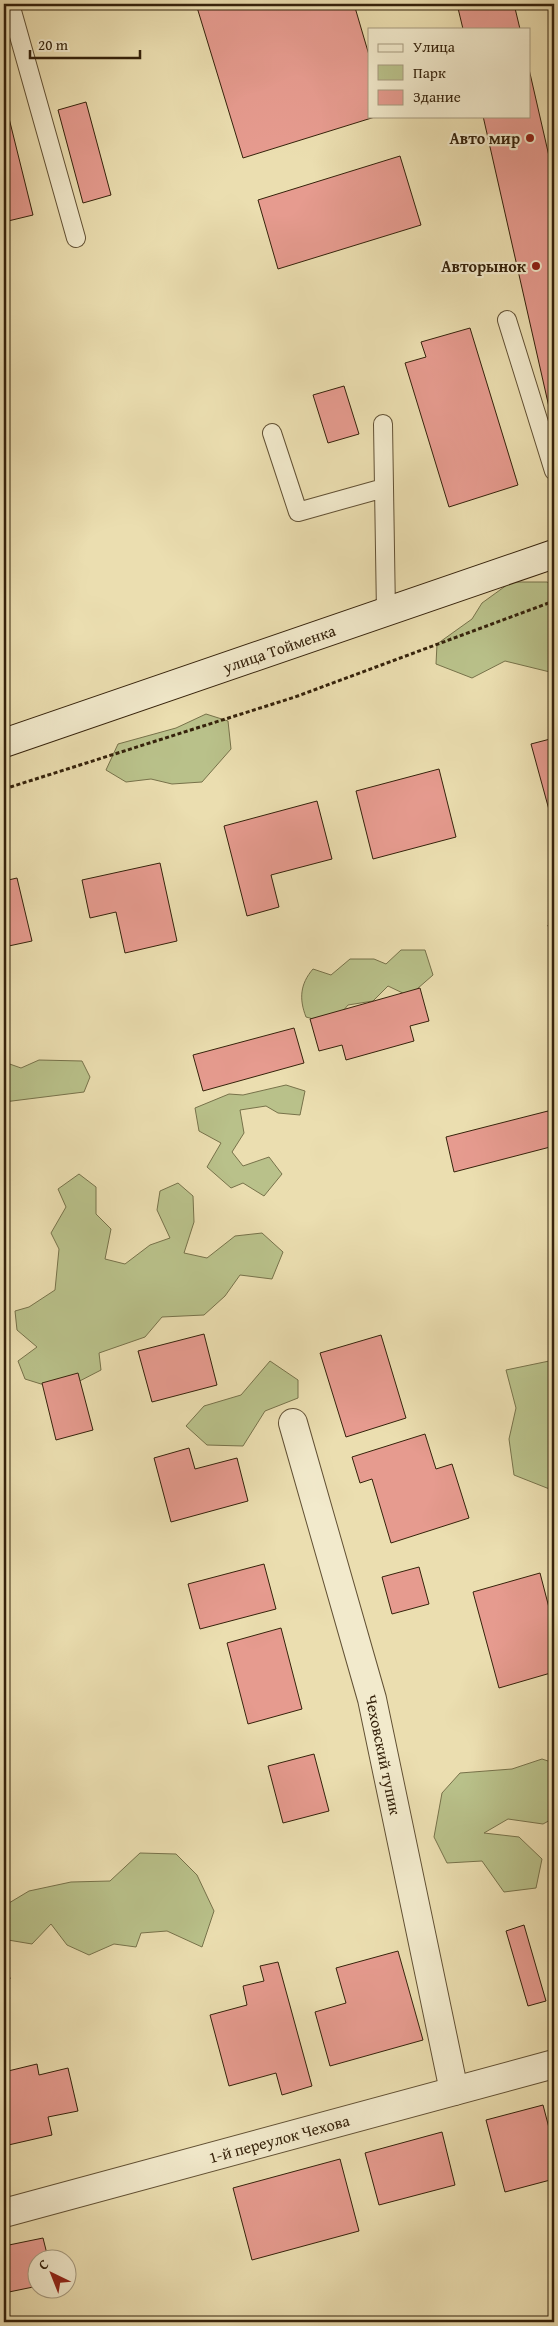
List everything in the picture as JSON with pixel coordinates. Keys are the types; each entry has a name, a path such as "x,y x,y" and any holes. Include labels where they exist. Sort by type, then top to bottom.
{"street":[{"name":"улица Тойменка","path":"4,743 554,554"},
{"name":"Чеховский тупик","path":"293,1422 372,1699 454,2091"},
{"name":"1-й переулок Чехова","path":"4,2213 554,2064"}],"lane":[{"path":"10,4 76,238"},
{"path":"507,320 554,471"},
{"path":"383,424 386,613"},
{"path":"272,434 298,512 384,488"}],"path":[{"path":"4,789 295,697 554,601"}],"green space":[{"path":"511,582 547,582 554,586 554,673 505,661 472,678 436,664 437,644 472,619 482,603"},
{"path":"206,714 228,721 231,749 202,782 172,784 151,779 126,782 106,770 118,744 176,728"},
{"path":"401,950 425,950 433,975 409,996 388,986 373,1001 348,1005 332,1024 306,1017 302,1004 302,992 305,980 313,969 331,975 350,959 374,959 386,964"},
{"path":"39,1060 82,1061 90,1077 84,1092 4,1102 4,1062 21,1068"},
{"path":"286,1085 305,1091 300,1115 278,1113 266,1106 240,1110 244,1133 232,1152 243,1166 269,1157 282,1174 264,1196 243,1183 231,1188 207,1167 221,1143 199,1131 195,1108 229,1094 243,1095"},
{"path":"79,1174 96,1187 96,1214 111,1229 105,1259 125,1264 150,1245 170,1238 157,1210 160,1191 178,1183 193,1196 194,1222 184,1253 207,1258 235,1236 262,1233 283,1252 272,1279 240,1275 225,1296 204,1315 162,1317 145,1337 99,1353 101,1370 70,1386 41,1384 25,1379 18,1361 37,1347 17,1330 15,1311 29,1307 55,1290 59,1249 51,1233 66,1207 58,1189"},
{"path":"554,1360 554,1493 552,1490 514,1475 509,1439 516,1408 506,1370"},
{"path":"270,1361 298,1380 298,1398 265,1411 243,1446 207,1445 186,1426 204,1406 241,1395"},
{"path":"542,1759 554,1763 554,1818 543,1824 508,1819 484,1833 519,1837 542,1859 536,1888 504,1892 482,1861 447,1863 434,1837 442,1793 460,1773 512,1769"},
{"path":"140,1853 176,1854 197,1875 214,1911 202,1947 167,1931 141,1933 136,1947 114,1944 89,1955 67,1945 51,1924 32,1944 4,1941 4,1906 29,1891 71,1882 110,1881"}],"building":[{"path":"196,4 354,4 368,52 368,118 372,118 243,158"},
{"path":"457,4 514,4 520,28 463,28"},
{"name":"Авторынок","path":"530,73 554,178 554,415 551,416 483,118 530,118"},
{"path":"4,98 33,215 4,222"},
{"path":"86,102 111,195 83,203 58,110"},
{"path":"400,156 421,225 278,269 258,200"},
{"path":"470,328 518,485 449,507 405,363 426,357 421,342"},
{"path":"344,386 359,434 328,443 313,395"},
{"path":"554,738 554,828 531,744"},
{"path":"439,769 456,837 373,859 356,791"},
{"path":"317,801 332,859 271,875 279,907 247,916 224,826"},
{"path":"160,863 177,941 125,953 116,912 90,918 82,880"},
{"path":"17,878 32,941 4,947 4,881"},
{"path":"554,923 554,948 548,925"},
{"path":"420,988 429,1021 410,1026 414,1041 346,1060 342,1045 319,1051 310,1019"},
{"path":"294,1028 304,1063 203,1091 193,1055"},
{"path":"548,1111 554,1134 554,1146 454,1172 446,1137"},
{"path":"204,1334 217,1385 152,1402 138,1351"},
{"path":"381,1335 406,1418 346,1437 320,1353"},
{"path":"78,1373 93,1430 56,1440 42,1383"},
{"path":"425,1434 436,1469 452,1464 469,1518 391,1543 372,1479 360,1483 352,1457"},
{"path":"189,1448 195,1469 237,1458 248,1501 171,1522 154,1458"},
{"path":"264,1564 276,1609 200,1629 188,1584"},
{"path":"419,1567 429,1604 392,1614 382,1577"},
{"path":"540,1573 554,1627 554,1672 499,1688 473,1592"},
{"path":"281,1628 302,1709 248,1724 227,1643"},
{"path":"314,1754 329,1811 283,1823 268,1766"},
{"path":"524,1925 546,2001 528,2006 506,1931"},
{"path":"4,1950 10,1979 4,1980"},
{"path":"398,1951 423,2040 330,2066 315,2012 346,2003 336,1968"},
{"path":"278,1962 312,2086 282,2095 276,2073 229,2086 210,2015 247,2005 243,1986 264,1981 260,1966"},
{"path":"37,2064 39,2075 68,2068 78,2111 48,2117 52,2135 4,2146 4,2072"},
{"path":"543,2105 554,2147 554,2179 505,2192 486,2120"},
{"path":"442,2132 455,2185 379,2205 365,2153"},
{"path":"340,2159 359,2231 252,2260 233,2188"},
{"path":"43,2238 46,2248 28,2248 28,2288 4,2293 4,2246"}],"place":[{"name":"Авто мир","path":"530,138"},
{"name":"Авторынок","path":"536,266"}]}
